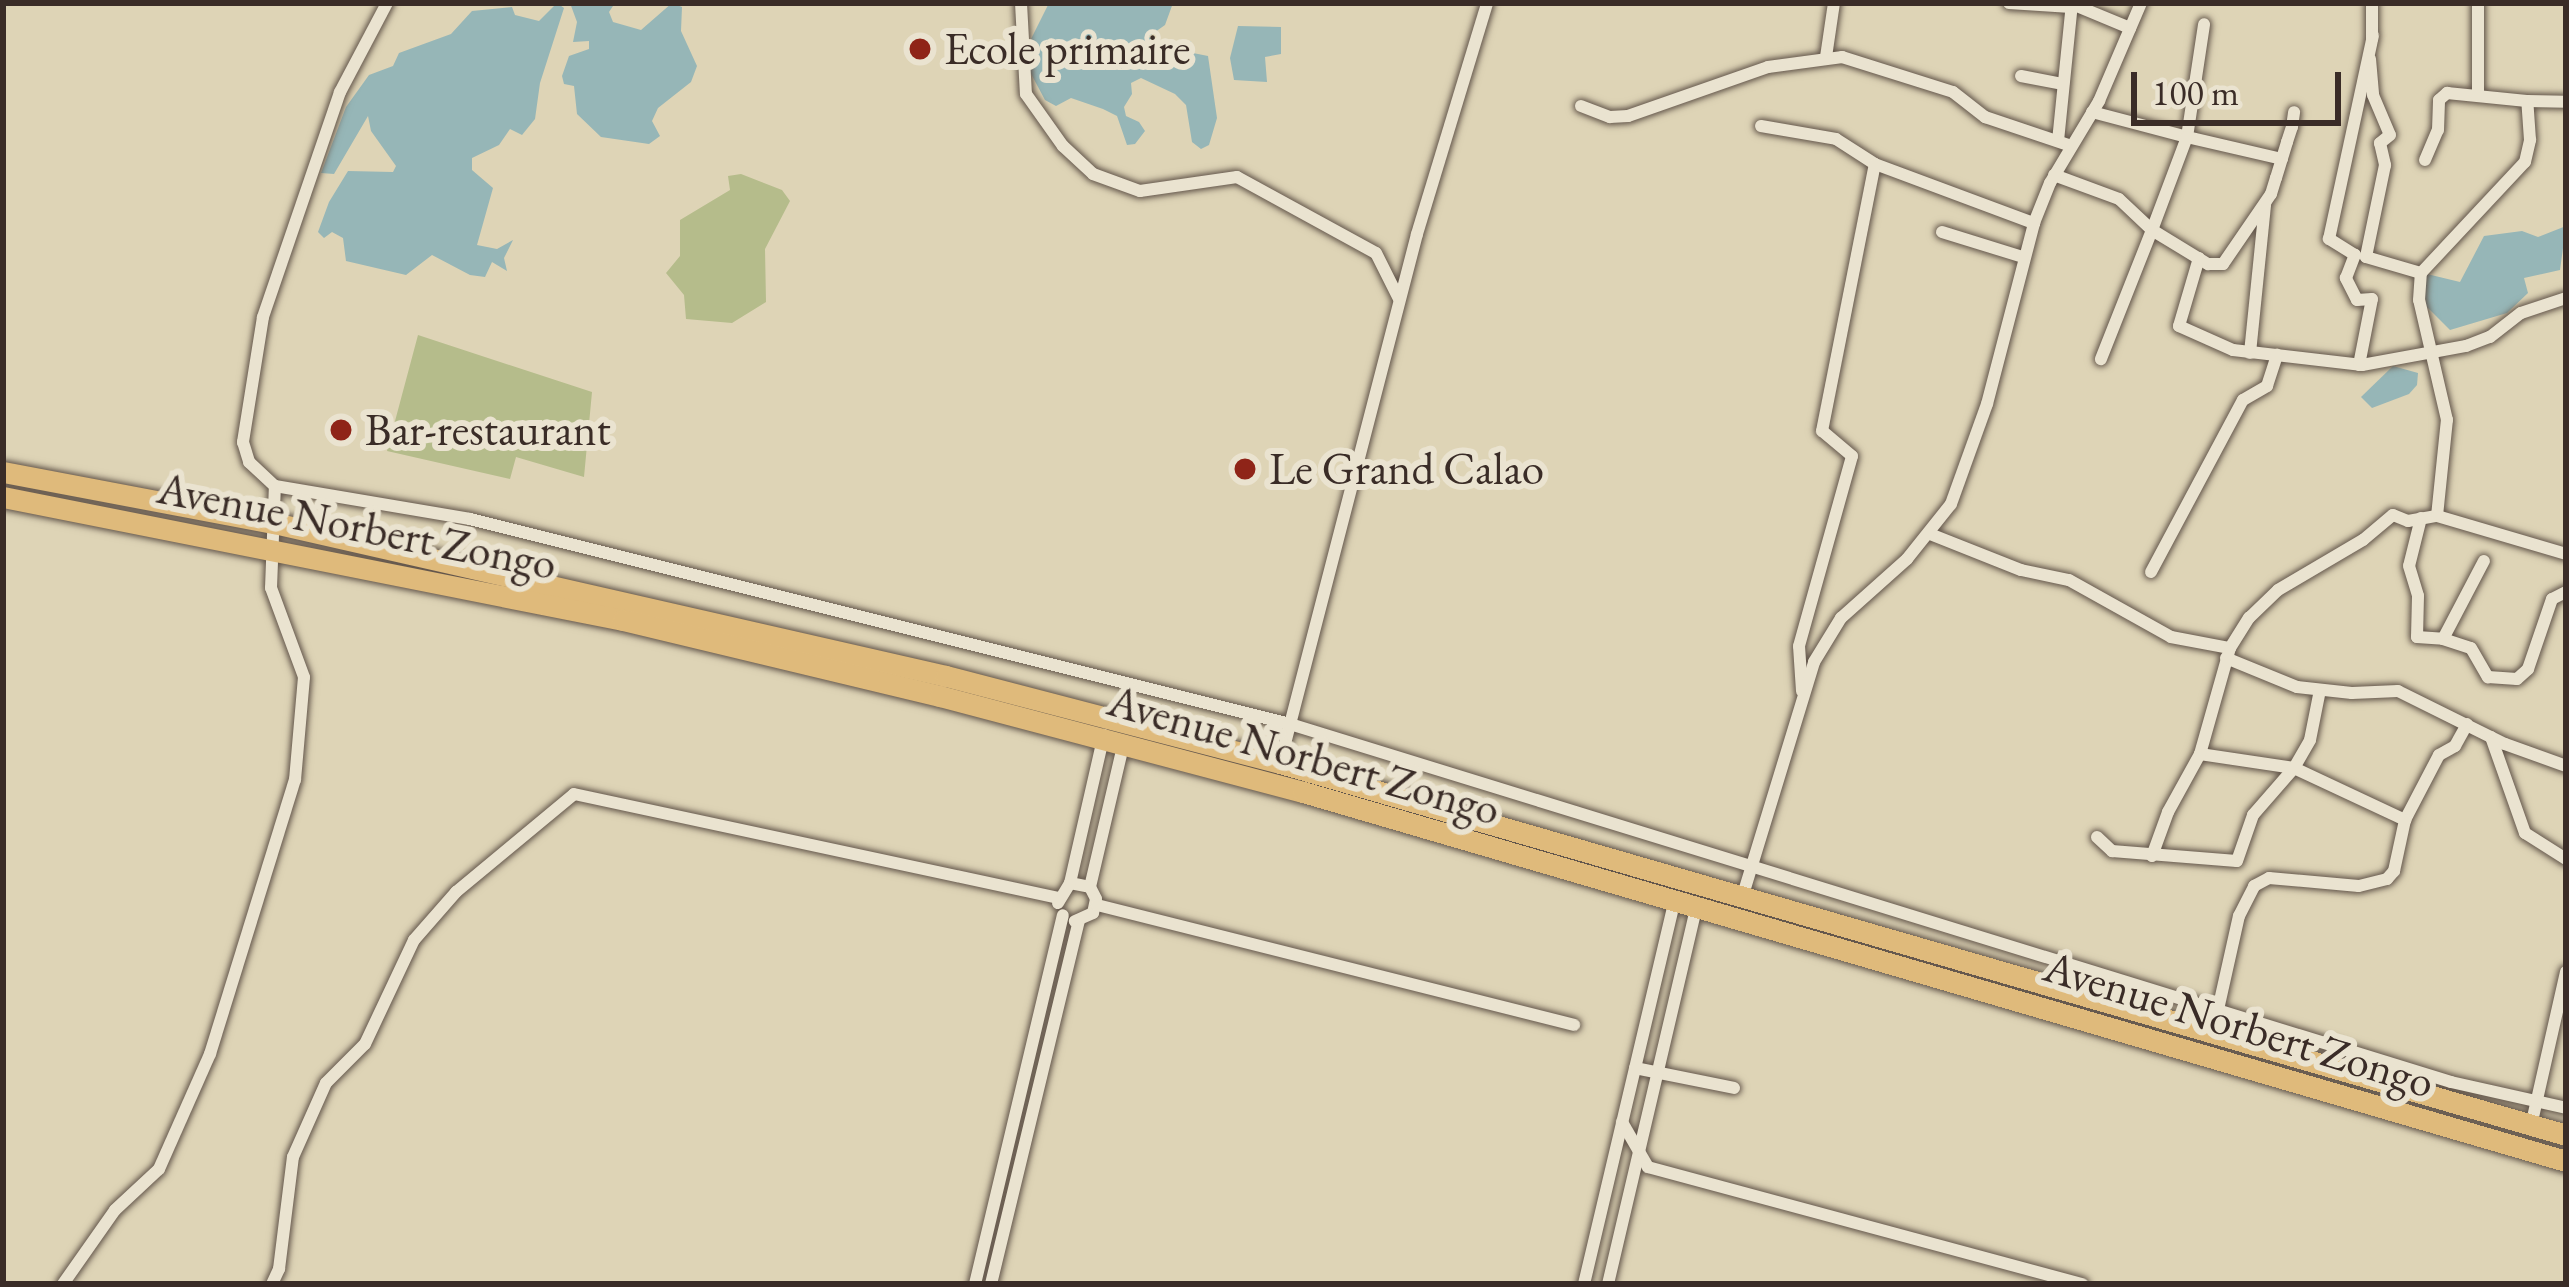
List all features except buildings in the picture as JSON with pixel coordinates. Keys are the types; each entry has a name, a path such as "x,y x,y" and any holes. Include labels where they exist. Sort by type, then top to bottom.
{"main road":[{"name":"Avenue Norbert Zongo","path":"3,472 274,523 717,622 1688,894 1742,899 2566,1135"},
{"name":"Avenue Norbert Zongo","path":"3,496 623,620 1280,764 1688,894 2566,1161"}],"street":[{"path":"387,3 340,92 263,317 243,442 249,463 275,486 470,519 1291,724 2451,1082 2566,1108"},
{"path":"1021,3 1026,94 1063,146 1093,174 1140,191 1238,177 1376,253 1400,299"},
{"path":"1280,764 1400,299 1486,3"},
{"path":"1826,57 1834,3"},
{"path":"2008,3 2072,5 2130,28"},
{"path":"2064,143 2092,112 2141,3"},
{"path":"2372,3 2373,95 2390,135 2380,143 2385,165 2366,257 2421,273"},
{"path":"2478,3 2479,93"},
{"path":"1742,899 1802,691 1841,618 1930,534 1965,471 2024,256 2064,143 2063,84 2072,5"},
{"path":"2101,359 2186,137 2204,24"},
{"path":"2359,365 2372,299 2357,300 2346,278 2355,255 2329,239 2373,36"},
{"path":"1581,106 1610,117 1628,116 1768,67 1826,57 1857,61 1953,92 1985,117 2064,143"},
{"path":"2021,76 2063,84"},
{"path":"2425,160 2438,130 2440,100 2447,93 2566,102"},
{"path":"2437,515 2448,449 2434,353 2419,300 2421,273 2525,162 2530,140 2527,101"},
{"path":"2092,112 2282,159"},
{"path":"2250,353 2265,205 2294,112"},
{"path":"1761,126 1836,139 1875,164 2034,223"},
{"path":"1802,691 1799,646 1852,456 1822,430 1875,164"},
{"path":"2054,175 2119,199 2152,230 2199,259 2223,264 2265,205"},
{"path":"1942,232 2024,256"},
{"path":"2199,259 2179,326 2218,346 2250,353 2359,365 2490,338 2521,313 2566,298"},
{"path":"2151,572 2243,400 2267,386 2277,355"},
{"path":"63,1284 115,1210 159,1169 210,1054 295,780 304,677 271,588 275,486"},
{"path":"2152,856 2168,812 2200,754 2228,653 2249,618 2278,590 2363,540 2392,515 2408,521 2437,515 2566,554"},
{"path":"2421,518 2410,566 2417,596 2415,631 2422,639 2443,639 2471,648 2482,671 2493,680 2517,679 2528,669 2552,599 2566,592"},
{"path":"1930,534 2021,570 2069,580 2171,637 2228,653 2263,676 2320,690 2398,691 2491,737 2566,766"},
{"path":"2443,639 2484,561"},
{"path":"2097,836 2112,851 2237,861 2253,815 2294,768 2310,740 2320,690"},
{"path":"2213,1032 2240,916 2254,886 2269,878 2359,886 2387,879 2394,871 2405,820 2439,754 2455,746 2467,724"},
{"path":"1058,898 1070,884 1116,731"},
{"path":"1096,905 1090,887 1116,731"},
{"path":"2491,737 2525,833 2566,859"},
{"path":"2200,754 2294,768 2405,820"},
{"path":"272,1284 279,1269 293,1157 326,1084 365,1044 414,940 456,892 574,794 1058,898"},
{"path":"1070,884 1090,887"},
{"path":"1584,1284 1635,1068 1688,894"},
{"path":"1608,1284 1658,1071 1688,894"},
{"path":"975,1284 1063,915 1058,898"},
{"path":"991,1284 1079,921 1096,905"},
{"path":"1096,905 1574,1025"},
{"path":"1063,915 1079,921"},
{"path":"2531,1126 2566,972"},
{"path":"1635,1068 1734,1088"},
{"path":"1622,1122 1648,1167 2083,1284"}],"green space":[{"path":"741,174 782,190 790,201 765,249 766,302 732,323 686,319 684,295 666,273 680,256 680,220 730,190 728,176"},
{"path":"418,335 592,392 584,477 516,457 510,479 387,451"}],"water":[{"path":"557,3 564,8 540,83 535,119 522,135 510,129 499,145 472,158 472,170 493,188 477,245 497,249 513,240 504,258 507,271 492,262 485,277 470,275 432,255 406,275 346,261 343,238 332,232 324,238 318,232 329,202 348,171 393,172 396,166 371,131 368,116 334,174 321,173 346,107 369,75 393,66 399,53 451,34 472,11 512,7 515,15 539,21"},
{"path":"570,3 615,3 609,12 613,22 641,30 672,3 682,7 681,31 697,66 691,82 658,108 652,121 660,136 649,144 601,137 577,114 574,86 564,84 562,76 569,56 589,49 589,41 573,42 577,22"},
{"path":"1049,3 1173,3 1165,25 1148,37 1170,45 1191,41 1193,53 1208,56 1217,118 1209,145 1201,149 1192,142 1186,105 1175,94 1141,78 1131,83 1132,94 1124,107 1126,116 1145,131 1135,144 1127,145 1117,116 1103,109 1071,98 1056,106 1045,100 1029,70 1028,45"},
{"path":"1238,26 1281,27 1281,54 1265,57 1267,82 1234,80 1230,58"},
{"path":"2566,226 2560,270 2524,278 2528,293 2507,313 2450,330 2426,306 2423,279 2427,274 2460,282 2484,236 2522,231 2538,237"},
{"path":"2393,366 2418,373 2417,385 2409,394 2372,408 2361,397"}],"place":[{"name":"Ecole primaire","path":"920,49"},
{"name":"Bar-restaurant","path":"341,430"},
{"name":"Le Grand Calao","path":"1245,469"}]}
